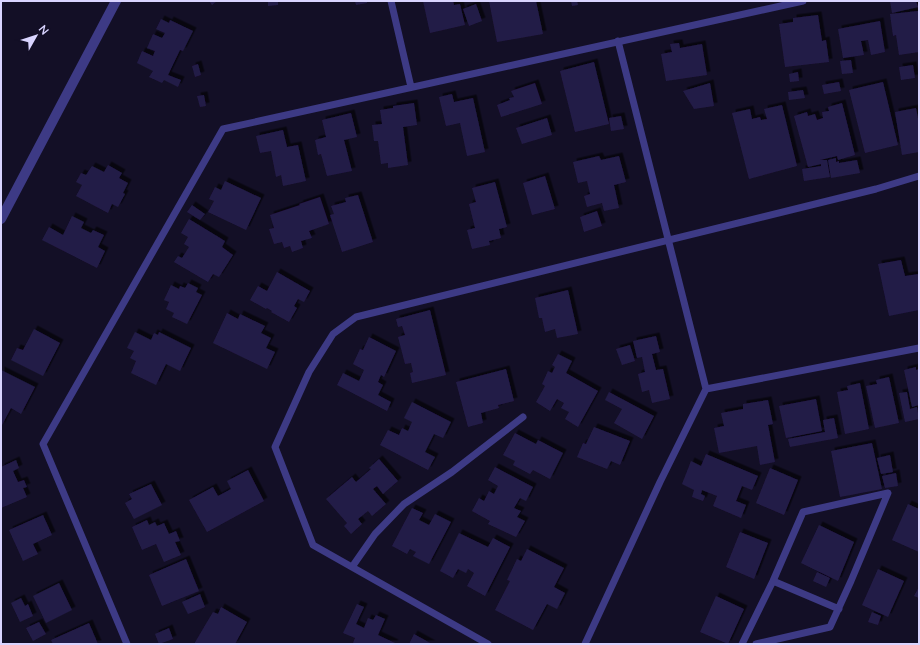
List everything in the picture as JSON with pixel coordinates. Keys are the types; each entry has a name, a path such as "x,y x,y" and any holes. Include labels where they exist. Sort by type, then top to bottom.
{"street":[{"path":"1,218 116,1"}],"lane":[{"path":"391,1 411,87"},
{"path":"127,644 43,444 223,129 803,1"},
{"path":"585,644 660,482 706,389 618,41"},
{"path":"488,644 313,545 275,447 309,372 333,334 356,317 669,241 876,189 919,176"},
{"path":"706,389 919,348"},
{"path":"352,567 375,534 404,504 452,472 523,417"},
{"path":"742,644 773,581 803,512 888,493 830,627 756,644"},
{"path":"773,581 839,609"}],"building":[{"path":"209,1 217,1 212,5"},
{"path":"268,1 278,1 278,5 268,6"},
{"path":"355,1 367,1 367,3 356,5"},
{"path":"423,1 453,1 454,5 460,4 465,25 430,33"},
{"path":"489,1 536,1 543,34 497,42"},
{"path":"571,1 577,1 578,5 572,6"},
{"path":"890,1 916,1 918,7 892,13"},
{"path":"476,4 482,21 469,26 463,9"},
{"path":"918,11 919,52 899,55 896,35 893,36 890,14"},
{"path":"818,15 822,41 826,40 829,62 785,67 779,24 793,22 793,18"},
{"path":"161,19 169,23 170,20 193,31 183,51 180,50 168,75 181,80 178,87 164,80 162,83 149,77 153,71 137,63 142,51 153,56 155,51 147,48 153,34 162,38 165,33 156,29"},
{"path":"880,21 885,52 871,55 868,40 861,41 864,55 843,58 838,29"},
{"path":"679,43 680,48 702,44 707,75 666,81 661,54 672,52 670,44"},
{"path":"851,60 853,73 842,74 840,61"},
{"path":"594,62 609,124 575,132 560,71"},
{"path":"198,64 201,75 195,77 192,66"},
{"path":"913,65 915,78 901,80 899,67"},
{"path":"798,72 799,81 790,82 789,74"},
{"path":"839,82 841,91 824,94 822,85"},
{"path":"883,82 898,145 865,153 849,90"},
{"path":"535,83 542,104 501,117 497,105 510,100 509,98 514,97 511,91"},
{"path":"710,83 714,106 694,109 683,91"},
{"path":"803,90 805,98 789,100 788,92"},
{"path":"452,94 454,102 473,98 485,152 467,156 460,123 446,126 439,97"},
{"path":"204,95 206,106 200,107 197,96"},
{"path":"414,103 417,125 403,127 408,165 388,168 388,163 381,164 378,141 374,141 372,125 382,124 380,110 393,108 393,106"},
{"path":"842,103 855,155 838,160 837,156 820,160 827,160 830,177 804,181 802,169 821,166 821,164 808,167 794,116 807,112 808,116 815,114 817,120 823,118 822,112 829,111 828,107"},
{"path":"782,105 797,166 749,179 732,113 750,109 752,119 760,117 761,120 767,119 764,109"},
{"path":"916,108 919,124 919,152 902,155 895,112"},
{"path":"351,113 357,137 344,140 352,171 327,176 321,154 318,155 315,140 326,137 322,120"},
{"path":"621,116 624,129 611,131 609,118"},
{"path":"547,118 552,135 522,144 516,128"},
{"path":"283,130 287,147 298,145 306,181 283,186 281,175 276,177 271,151 260,153 256,136"},
{"path":"599,156 601,160 619,156 626,182 614,185 619,208 604,211 602,203 587,207 584,196 590,194 587,181 578,183 573,162"},
{"path":"836,158 836,162 839,161 839,163 857,160 860,173 831,178 828,160"},
{"path":"108,165 122,173 119,178 128,183 123,193 125,194 118,207 112,204 108,213 76,196 82,185 76,182 81,173 86,175 92,166 104,172"},
{"path":"545,176 555,209 532,215 523,183"},
{"path":"225,181 261,198 246,230 208,212 214,201 209,199 215,187 221,190"},
{"path":"495,182 507,227 499,229 501,238 489,241 490,245 472,249 467,230 475,228 469,204 476,202 472,188"},
{"path":"358,195 373,242 342,252 330,215 334,214 331,206 346,202 345,198"},
{"path":"320,197 329,224 309,231 312,238 301,241 303,248 292,252 290,246 284,248 282,242 274,244 269,229 274,228 270,215"},
{"path":"192,205 205,214 200,220 187,212"},
{"path":"597,211 602,226 584,232 580,217"},
{"path":"72,216 84,222 81,228 91,233 93,230 104,235 98,247 105,251 97,268 42,240 49,227 63,235"},
{"path":"189,219 225,241 222,247 233,255 219,277 213,274 208,282 174,262 178,256 182,258 189,247 184,244 188,237 181,233"},
{"path":"901,260 905,276 919,274 919,310 889,316 878,264"},
{"path":"277,272 310,291 304,302 298,299 294,306 297,308 289,322 271,312 272,311 267,308 266,309 250,300 258,286 267,291"},
{"path":"188,283 198,288 196,292 202,295 187,324 172,317 174,313 166,309 169,302 164,300 171,285 179,289 180,286 185,288"},
{"path":"568,290 578,334 557,338 555,329 545,332 542,318 539,318 535,298"},
{"path":"430,310 446,375 412,383 410,373 413,372 411,363 405,364 398,337 405,335 402,326 398,327 396,319"},
{"path":"227,313 238,319 240,314 265,326 261,333 271,338 266,348 275,352 267,369 213,343"},
{"path":"34,329 60,343 43,376 11,360 17,348 23,350"},
{"path":"135,332 151,340 154,333 158,335 159,332 191,348 180,371 166,364 156,385 131,373 136,361 130,358 134,351 127,348"},
{"path":"656,336 660,352 652,354 656,370 663,369 670,399 652,403 649,390 642,392 638,374 645,372 642,357 637,358 633,341"},
{"path":"369,337 396,351 384,377 381,375 378,382 383,385 378,395 391,402 387,411 337,385 343,373 359,381 364,370 353,364 360,349 363,350"},
{"path":"630,345 635,361 622,365 616,349"},
{"path":"558,354 572,361 566,373 598,391 578,427 565,419 569,412 561,408 564,403 557,399 550,411 536,402 545,386 542,384 548,371 552,373 555,367 552,365"},
{"path":"916,367 916,370 919,369 919,405 912,407 904,370"},
{"path":"506,369 514,401 498,405 499,408 481,413 483,423 468,427 456,382"},
{"path":"1,370 35,387 21,414 11,408 1,427"},
{"path":"889,377 899,423 875,428 866,386 877,384 876,380"},
{"path":"860,383 869,429 845,434 837,392 848,390 847,386"},
{"path":"609,392 654,416 642,439 614,423 622,409 605,400"},
{"path":"907,392 910,409 917,407 919,419 905,422 899,393"},
{"path":"816,399 822,431 786,438 779,406"},
{"path":"768,400 773,424 768,425 775,462 760,465 757,446 719,453 714,428 724,426 721,413 743,409 743,404"},
{"path":"412,402 451,422 443,438 434,434 425,452 435,457 428,470 380,445 388,430 399,435 402,428 408,431 412,422 404,418"},
{"path":"834,418 838,438 790,447 788,439 825,432 823,420"},
{"path":"594,427 630,441 620,465 611,461 607,469 577,457 583,443 586,444"},
{"path":"515,433 536,444 538,440 563,453 550,479 533,470 530,474 513,465 515,461 503,455"},
{"path":"872,443 882,489 840,497 831,451"},
{"path":"706,454 758,476 752,490 742,486 736,501 746,505 741,518 713,506 717,496 702,490 701,494 705,496 703,501 692,497 694,490 682,484 691,461 701,466"},
{"path":"890,455 893,472 881,474 877,458"},
{"path":"379,459 398,481 383,494 377,486 373,489 386,504 372,516 368,511 358,519 362,524 351,534 344,526 347,523 326,499 352,477 356,482 371,469 369,468"},
{"path":"16,460 19,468 13,471 18,482 24,480 27,487 23,488 27,497 1,508 1,467"},
{"path":"495,467 533,487 526,501 520,498 514,508 521,511 517,517 525,521 516,537 488,524 490,521 472,511 479,498 484,501 489,491 494,494 498,486 488,480"},
{"path":"770,468 798,480 784,515 756,503"},
{"path":"248,470 264,501 207,532 189,500 213,487 218,496 231,489 227,481"},
{"path":"896,473 898,486 885,488 882,476"},
{"path":"151,484 162,505 134,519 125,503 132,499 129,494"},
{"path":"908,504 919,509 919,552 892,540"},
{"path":"412,508 423,513 419,520 429,525 435,514 451,522 429,564 413,556 416,552 410,549 407,554 392,546"},
{"path":"43,515 52,535 33,544 38,554 23,561 9,530"},
{"path":"147,520 149,525 155,522 157,526 164,523 169,534 176,531 180,541 175,542 181,555 164,562 156,544 142,550 132,527"},
{"path":"819,525 854,542 838,581 801,563"},
{"path":"740,532 768,543 754,579 726,567"},
{"path":"459,533 488,547 493,538 510,547 485,596 467,586 474,573 468,569 466,573 458,569 453,578 440,571"},
{"path":"527,549 564,568 554,587 565,593 557,609 547,604 533,630 495,610 510,581 507,580 517,559 521,561"},
{"path":"186,559 199,591 162,606 149,575"},
{"path":"878,569 904,581 888,617 862,605"},
{"path":"817,572 830,578 826,587 813,581"},
{"path":"59,583 72,610 46,623 33,596"},
{"path":"919,587 919,598 914,596"},
{"path":"200,594 205,607 188,614 182,602"},
{"path":"716,596 744,609 728,644 700,632"},
{"path":"21,598 25,606 28,604 33,616 20,622 11,603"},
{"path":"357,604 364,607 356,624 364,628 368,618 373,620 376,615 385,619 378,635 395,643 394,644 353,643 355,638 343,633"},
{"path":"221,607 247,622 235,644 194,644 213,612 218,614"},
{"path":"872,612 881,616 878,625 868,622"},
{"path":"39,622 46,634 33,641 26,628"},
{"path":"89,623 98,644 53,644 51,640"},
{"path":"169,628 173,639 159,644 155,634"},
{"path":"414,634 432,644 409,644"}]}
